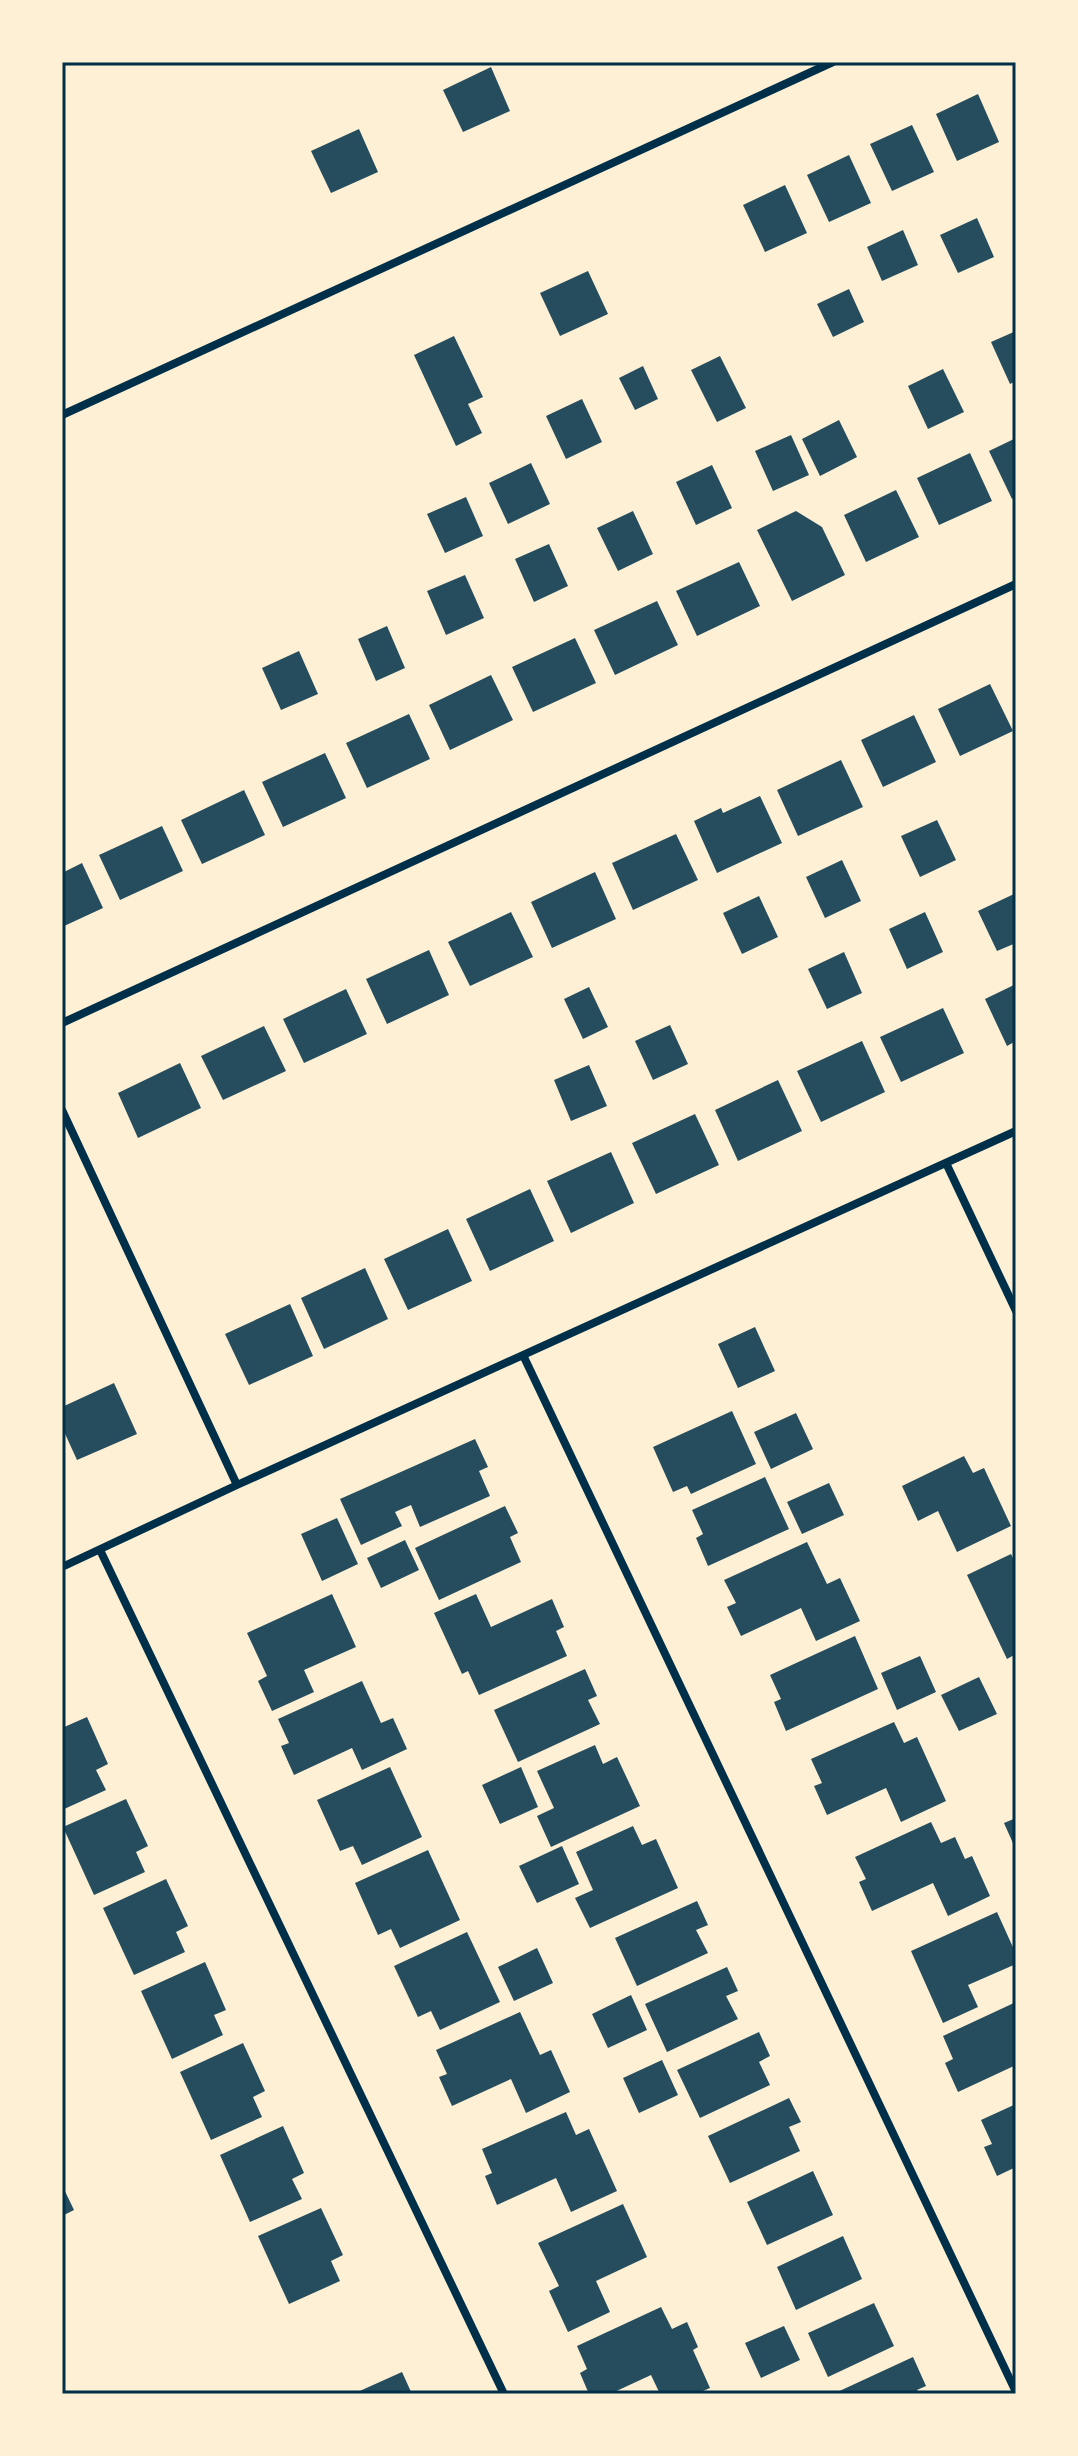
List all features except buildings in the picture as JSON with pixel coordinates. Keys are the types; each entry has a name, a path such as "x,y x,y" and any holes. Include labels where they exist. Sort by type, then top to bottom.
{"street":[{"path":"62,415 833,62"},
{"path":"62,1023 1016,584"},
{"path":"62,1110 237,1485"},
{"path":"62,1567 1016,1131"},
{"path":"946,1163 1016,1311"},
{"path":"523,1355 1016,2392"},
{"path":"100,1550 504,2394"}]}
